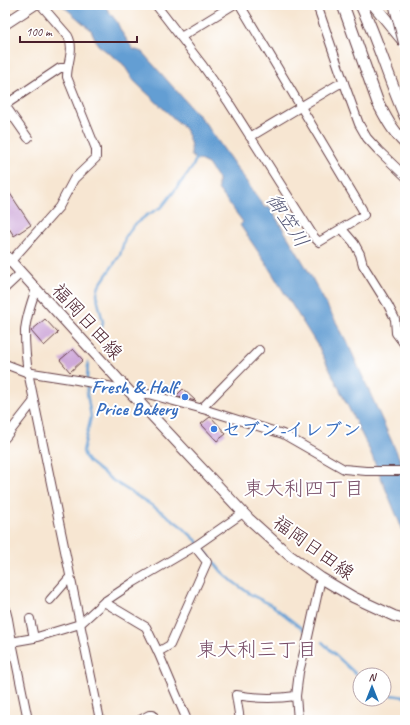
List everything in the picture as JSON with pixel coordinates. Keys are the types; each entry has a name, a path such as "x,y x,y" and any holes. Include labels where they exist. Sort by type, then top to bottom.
{"highway":[{"path":"343,5 378,104 394,131 405,144"},
{"path":"362,5 405,116"},
{"path":"374,5 405,44"},
{"path":"391,5 405,22"},
{"path":"395,5 405,44"}],"main road":[{"path":"5,24 34,5"},
{"name":"福岡日田線","path":"8,258 128,390 249,519 289,555 321,578 353,597 394,616 405,619"}],"street":[{"path":"8,258 59,207 74,179 96,158 96,149 67,78 67,68 72,49 70,40 41,5"},
{"path":"156,5 225,97 314,237 319,242 364,215 362,209 240,5"},
{"path":"180,36 233,5"},
{"path":"317,5 359,124 367,138 405,176"},
{"path":"28,138 5,105 60,68 67,68"},
{"path":"250,137 337,85 344,83"},
{"path":"342,229 354,243 363,264 395,319 396,333 404,342"},
{"path":"5,288 21,273"},
{"path":"36,289 29,310 26,330 25,348 28,372 100,720"},
{"path":"203,410 204,406 259,350"},
{"path":"5,364 28,372 128,390"},
{"path":"136,398 148,394 283,434 344,469 366,472 405,471"},
{"path":"5,438 34,401"},
{"path":"8,643 34,638 80,624 104,602 134,582 198,545 243,513"},
{"path":"158,652 170,645 207,562 198,545"},
{"path":"50,600 70,578"},
{"path":"298,720 296,696 299,672 321,578"},
{"path":"104,602 146,627 187,720"},
{"path":"5,607 8,619 8,643 28,720"},
{"path":"30,619 34,638"},
{"path":"240,720 236,696 253,699 275,699 296,696"},
{"path":"140,720 149,715 153,715 155,720"}],"water":[{"path":"104,5 117,22 133,49 142,52 206,124 265,208 269,206 306,267 348,344 405,471 405,536 370,451 319,348 240,225 243,222 218,189 218,179 208,164 191,156 190,142 185,129 134,81 123,64 98,45 91,30 63,6"}],"building":[{"path":"5,186 31,225 14,236 5,222"},
{"path":"45,319 58,333 44,346 31,331"},
{"path":"73,349 83,360 70,372 60,360"},
{"name":"Fresh & Half Price Bakery","path":"183,389 196,401 178,397 177,395"},
{"name":"セブン-イレブン","path":"210,417 226,434 217,441 201,424"}],"waterway":[{"path":"96,338 101,331 103,322 98,302 97,293 99,286 120,255 125,238 133,226 147,215 162,207 192,168 196,156"},
{"path":"88,362 87,393 91,417 83,451 89,462 112,480 181,526 197,541 221,571 232,581 250,594 273,606 305,631"},
{"path":"322,642 352,670"},
{"path":"392,695 405,697"}],"place":[{"name":"Fresh & Half Price Bakery","path":"185,397"},
{"name":"セブン-イレブン","path":"214,429"}],"district":[{"name":"東大利四丁目","path":"304,488"},
{"name":"東大利三丁目","path":"257,649"}],"water label":[{"name":"御笠川","path":"288,220"}]}
